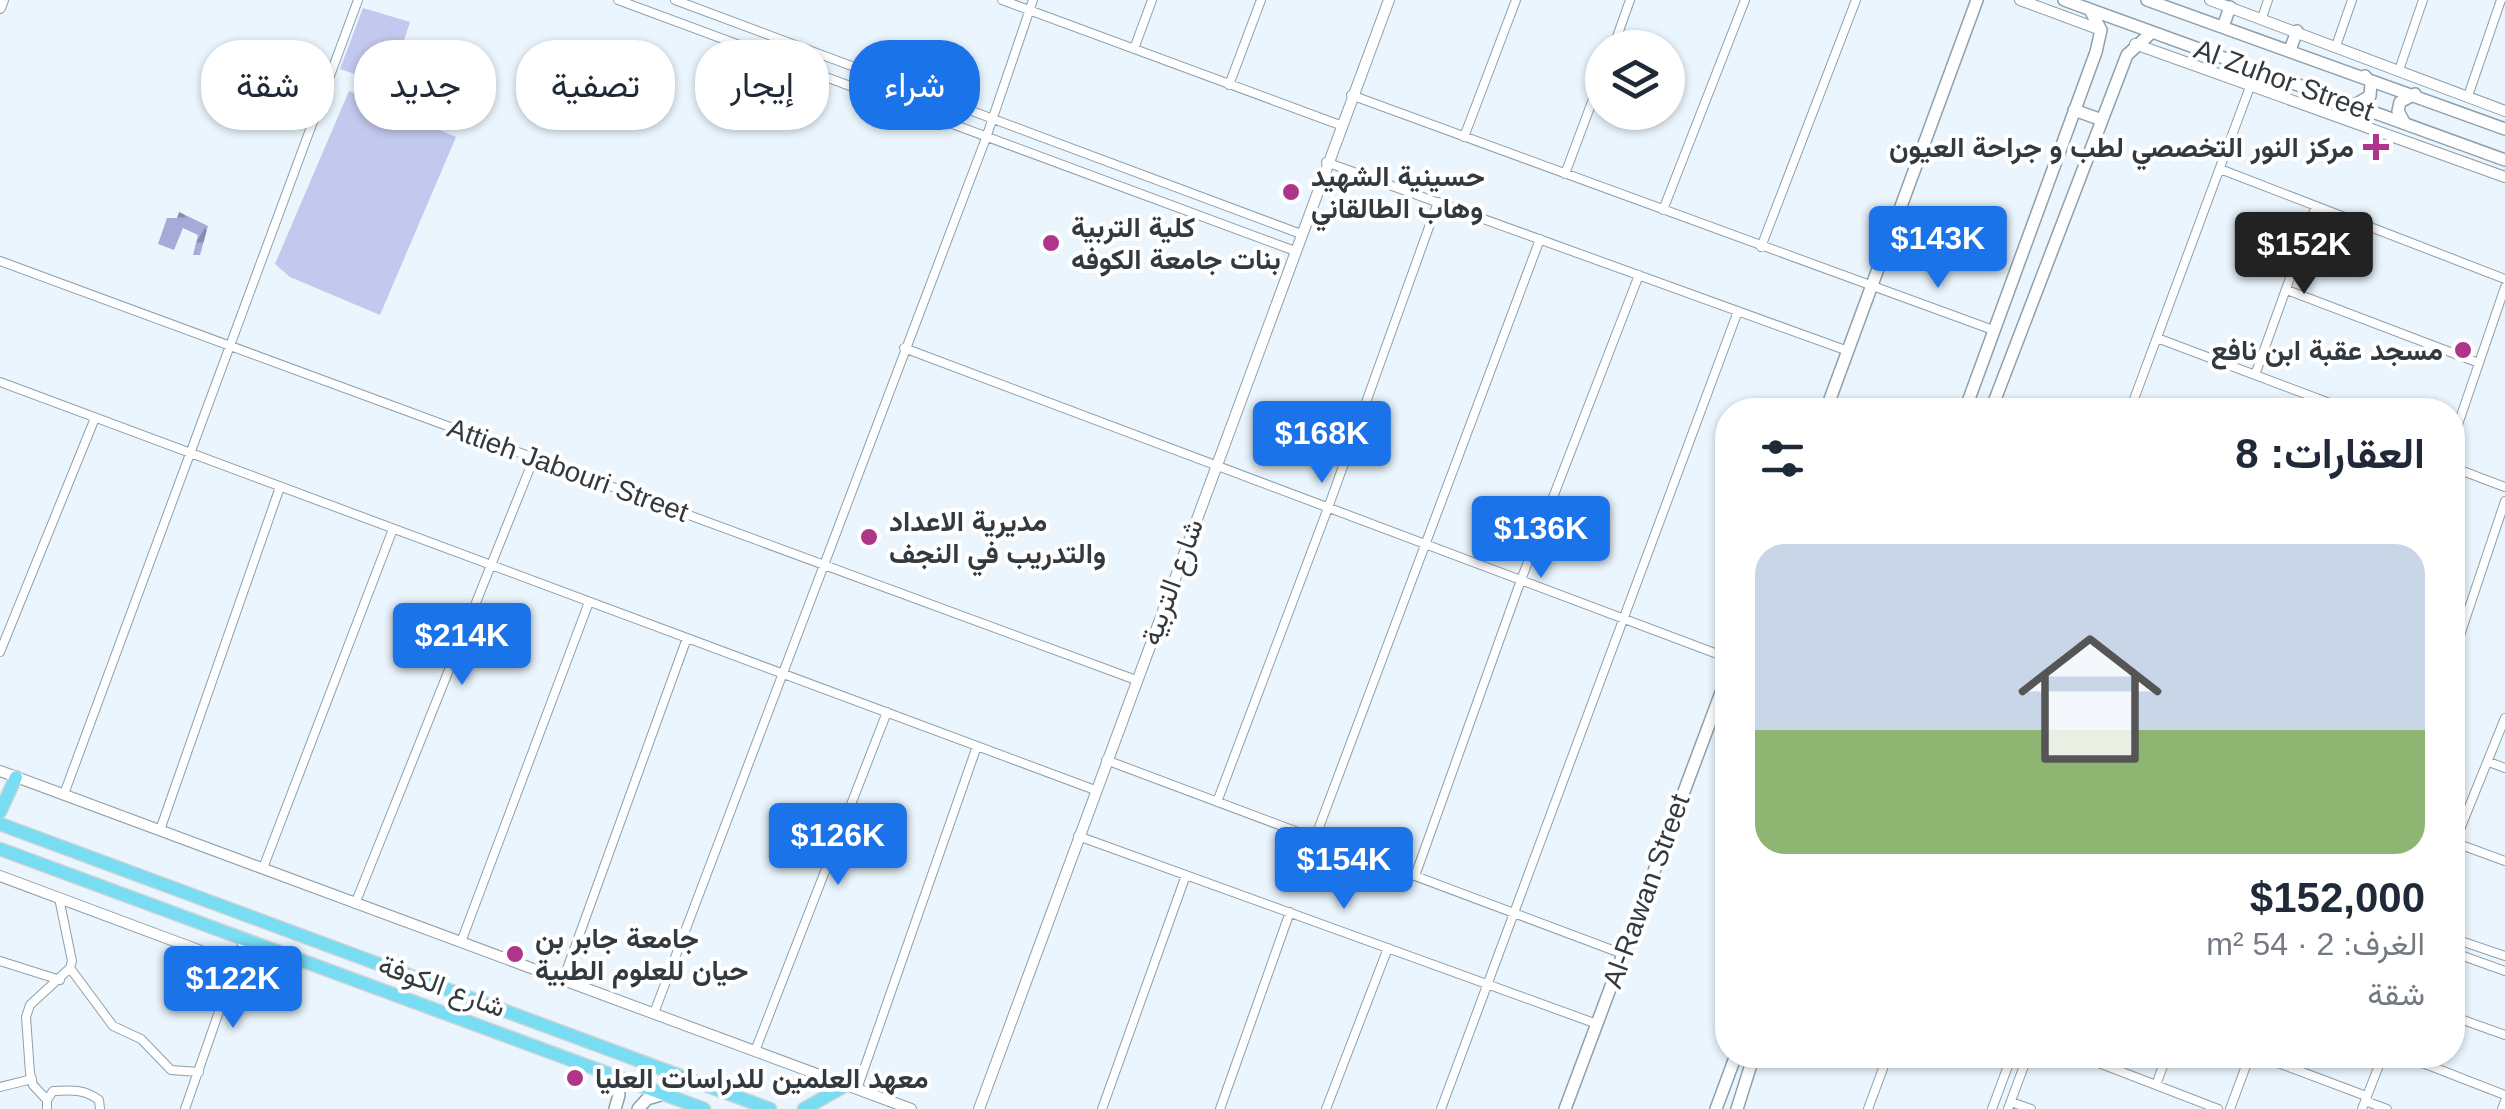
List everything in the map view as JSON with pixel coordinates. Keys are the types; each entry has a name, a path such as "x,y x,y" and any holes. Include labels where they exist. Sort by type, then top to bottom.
{"highway":[{"path":"0,812 16,777"},
{"name":"شارع الكوفة","path":"0,824 770,1109"},
{"name":"شارع الكوفة","path":"0,849 704,1109"},
{"path":"612,1049 621,1063 613,1076"},
{"path":"804,1109 852,1087"}],"main road":[{"path":"1830,398 1978,0"},
{"name":"Al Zuhor Street","path":"2064,0 2505,160"},
{"name":"Al Zuhor Street","path":"2147,0 2505,129"},
{"path":"2224,27 2230,7"},
{"path":"1969,398 2100,30 2090,10"},
{"path":"2290,50 2297,31"},
{"path":"1996,398 2127,55 2152,32"},
{"path":"2356,104 2368,100 2372,92 2365,76"},
{"path":"2404,122 2398,111 2400,102 2414,94"},
{"path":"2074,110 2102,120"},
{"name":"Al-Rawan Street","path":"1564,1109 1715,709"},
{"path":"1716,1109 1731,1068"},
{"path":"1736,1109 1750,1068"},
{"path":"613,1076 619,1095 615,1109"},
{"path":"638,1109 647,1099 664,1094"}],"street":[{"path":"0,8 3,0"},
{"path":"64,794 358,0"},
{"path":"618,0 1295,251"},
{"path":"675,0 696,4 1301,234"},
{"path":"1002,0 1340,125"},
{"path":"654,1014 986,138 1032,0"},
{"path":"1134,49 1152,0"},
{"path":"1230,85 1261,0"},
{"name":"شارع التربية","path":"978,1109 1388,0"},
{"path":"1464,137 1516,0"},
{"path":"1619,30 1630,0"},
{"path":"1663,210 1745,0"},
{"path":"1761,247 1856,0"},
{"path":"2020,0 2100,30"},
{"path":"2210,0 2505,111"},
{"path":"2262,18 2268,0"},
{"path":"2336,46 2352,0"},
{"path":"2398,70 2423,0"},
{"path":"2468,96 2502,0"},
{"path":"2494,20 2505,25"},
{"path":"2136,44 2505,176"},
{"path":"2135,398 2251,84"},
{"path":"1351,95 1993,330"},
{"path":"1565,174 1585,120"},
{"path":"1326,162 1848,351"},
{"path":"2220,169 2505,279"},
{"path":"1217,802 1438,202"},
{"path":"2256,374 2316,206"},
{"path":"1316,838 1540,239"},
{"name":"Attieh Jabouri Street","path":"0,261 1136,680"},
{"path":"1415,876 1520,580 1638,275"},
{"path":"2465,404 2505,287"},
{"path":"2286,290 2479,363"},
{"path":"1441,1109 1738,311"},
{"path":"2158,338 2317,398"},
{"path":"904,348 1715,653"},
{"path":"0,382 1096,790"},
{"path":"0,652 95,418"},
{"path":"355,904 534,458"},
{"path":"2465,472 2505,487"},
{"path":"160,830 280,486"},
{"path":"2465,620 2505,502"},
{"path":"263,868 394,529"},
{"path":"461,942 589,602"},
{"path":"563,980 687,638"},
{"path":"755,1051 887,712"},
{"path":"2465,817 2505,718"},
{"path":"852,1087 977,746"},
{"path":"1106,760 1623,954"},
{"path":"2489,762 2505,768"},
{"path":"0,771 912,1109"},
{"path":"1078,836 1597,1024"},
{"path":"2465,848 2505,861"},
{"path":"1102,1109 1186,875"},
{"path":"0,876 236,964"},
{"path":"47,1104 32,1079 26,1017 30,1005 60,980 72,962 59,898"},
{"path":"1220,1109 1290,912"},
{"path":"186,1109 244,940"},
{"path":"2465,942 2505,956"},
{"path":"1326,1109 1388,948"},
{"path":"2465,957 2505,971"},
{"path":"0,961 60,980"},
{"path":"70,968 113,1026 142,1039 170,1070 199,1072"},
{"path":"2465,1021 2505,1036"},
{"path":"1868,1109 1883,1068"},
{"path":"1992,1109 2007,1068"},
{"path":"2023,1068 2009,1105 2031,1109"},
{"path":"2112,1068 2218,1109"},
{"path":"2156,1085 2162,1068"},
{"path":"2230,1109 2245,1068"},
{"path":"2287,1068 2386,1109"},
{"path":"2364,1102 2378,1068"},
{"path":"2433,1068 2505,1098 2502,1109"},
{"path":"0,1087 32,1079"},
{"path":"47,1104 53,1091 88,1092 99,1100 100,1109"}],"shaded area":[{"path":"363,8 410,22 404,40 354,40 354,74 340,69"},
{"path":"349,91 354,93 354,130 440,130 456,137 380,315 290,277 275,264"}],"green space":[{"path":"179,212 208,226 200,255 193,255 198,235 183,228 174,250 158,244 167,218 177,218"}],"place":[{"name":"مركز النور التخصصي لطب و جراحة العيون","path":"2376,147"},
{"name":"حسينية الشهيد وهاب الطالقاني","path":"1291,192"},
{"name":"كلية التربية بنات جامعة الكوفه","path":"1051,243"},
{"name":"مسجد عقبة ابن نافع","path":"2463,350"},
{"name":"مديرية الاعداد والتدريب في النجف","path":"869,537"},
{"name":"جامعة جابر بن حيان للعلوم الطبية","path":"515,954"},
{"name":"معهد العلمين للدراسات العليا","path":"575,1078"}]}
